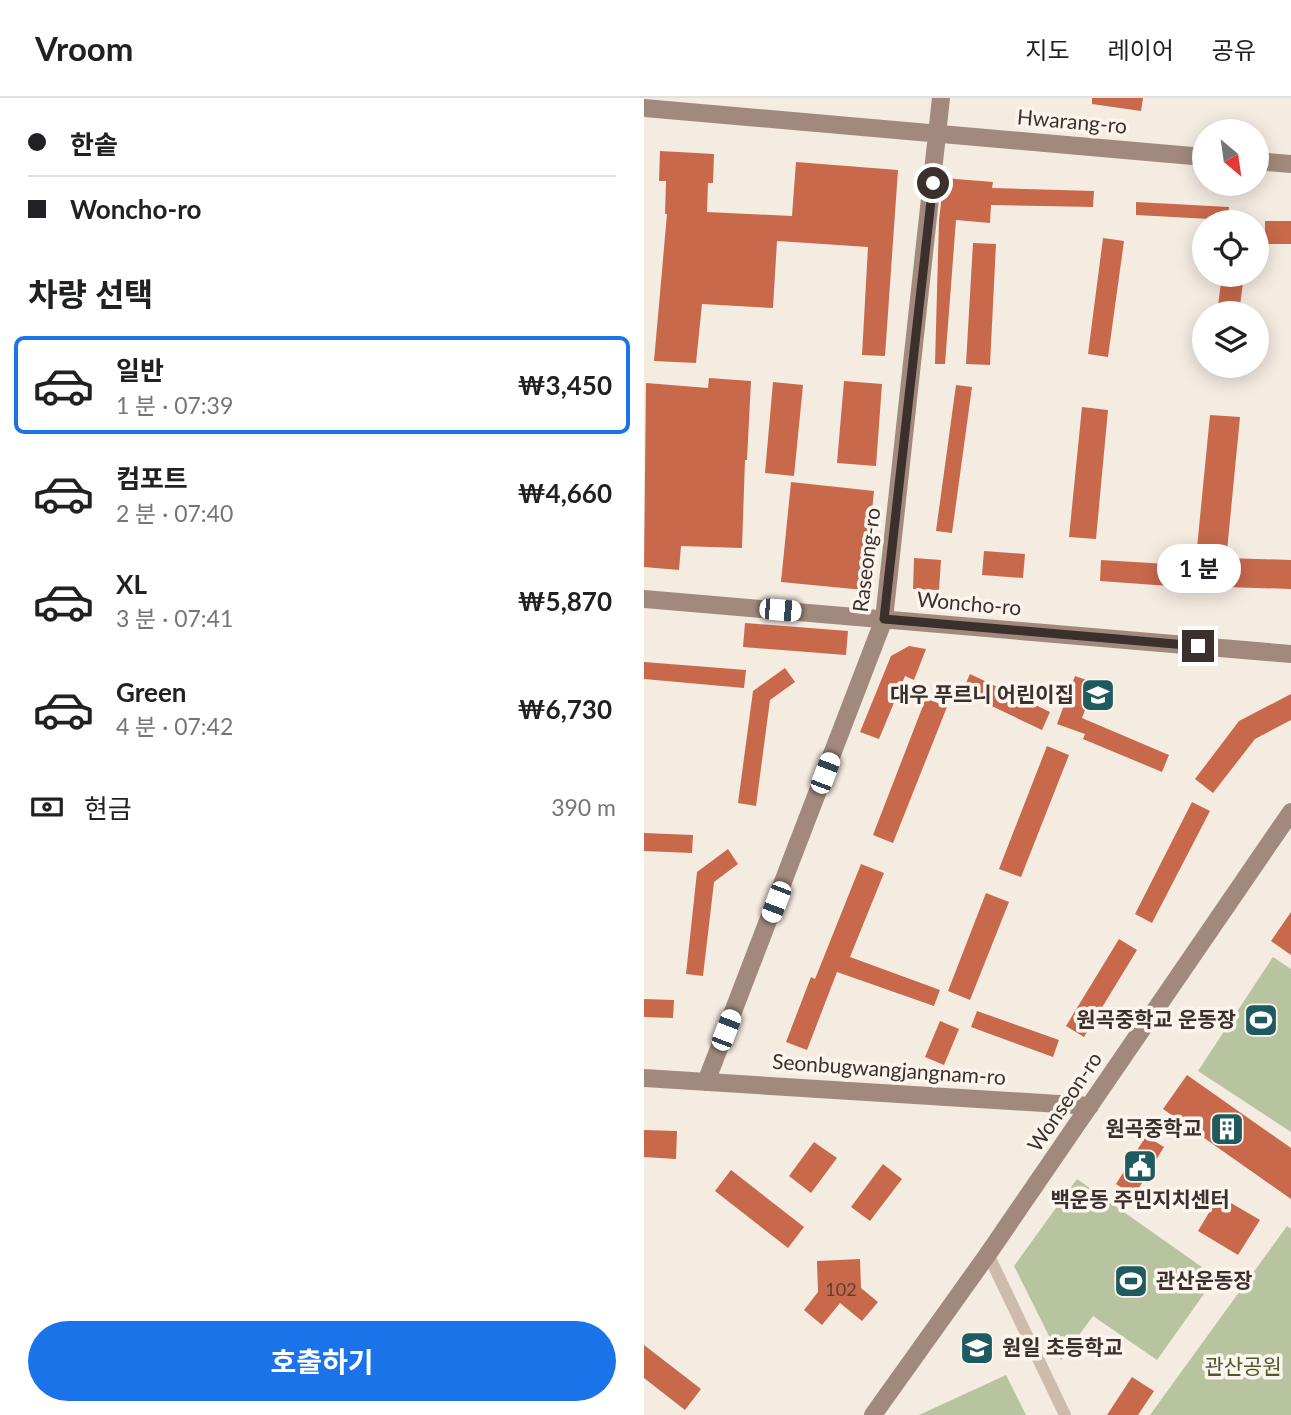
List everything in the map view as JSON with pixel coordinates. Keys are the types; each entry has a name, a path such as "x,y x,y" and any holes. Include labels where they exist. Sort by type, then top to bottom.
{"street":[{"name":"Raseong-ro","path":"706,1082 884,619 941,98"},
{"name":"Hwarang-ro","path":"644,108 1192,156"},
{"path":"1269,162 1291,164"},
{"name":"Woncho-ro","path":"644,599 1291,654"},
{"name":"Wonseon-ro","path":"873,1415 988,1254 1291,812"},
{"name":"Seonbugwangjangnam-ro","path":"644,1078 1090,1106"},
{"path":"988,1254 1065,1415"}],"green space":[{"name":"원곡중학교 운동장","path":"1273,957 1291,969 1291,1132 1198,1071"},
{"path":"1077,1179 1216,1277 1157,1360 1093,1316 1061,1360 1014,1266"},
{"name":"관산공원","path":"1287,1226 1291,1229 1291,1415 1150,1415"},
{"path":"1006,1375 1026,1415 919,1415"}],"building":[{"path":"1092,98 1143,98 1141,111 1092,104"},
{"path":"660,151 714,154 713,183 708,183 707,212 792,216 796,162 898,170 885,356 862,355 868,247 777,241 773,308 702,304 696,363 654,361 667,214 666,181 659,181"},
{"path":"944,178 993,182 992,188 1094,191 1093,207 991,205 990,223 956,220 945,364 935,364 939,220"},
{"path":"1136,202 1229,207 1229,210 1192,210 1192,218 1136,215"},
{"path":"1269,221 1291,221 1291,244 1269,244"},
{"path":"1103,238 1124,241 1108,357 1088,354"},
{"path":"973,243 996,244 990,365 966,364"},
{"path":"1220,287 1242,287 1241,301 1219,301"},
{"path":"709,378 751,381 742,548 681,546 679,570 644,567 646,383 708,388"},
{"path":"844,381 882,384 876,466 837,463"},
{"path":"773,382 803,385 794,476 765,473"},
{"path":"956,385 972,387 952,533 936,531"},
{"path":"1082,407 1108,410 1096,539 1069,537"},
{"path":"1210,415 1240,417 1227,551 1197,548"},
{"path":"791,482 874,491 864,590 781,582"},
{"path":"984,551 1025,554 1023,578 982,575"},
{"path":"914,558 941,560 939,590 913,589"},
{"path":"1225,558 1291,560 1291,589 1224,587"},
{"path":"1101,560 1184,565 1183,587 1100,581"},
{"path":"745,623 848,631 846,655 743,647"},
{"path":"909,646 926,649 914,680 905,676 879,739 860,732 891,656"},
{"path":"644,662 746,670 744,688 644,679"},
{"path":"785,668 795,682 770,700 756,806 738,803 753,691"},
{"path":"970,674 1050,712 1042,730 962,692"},
{"path":"1075,676 1095,683 1082,718 1169,755 1162,772 1083,739 1085,734 1057,724"},
{"path":"1291,694 1291,720 1255,739 1213,793 1195,779 1239,721"},
{"path":"926,698 947,707 893,843 873,835"},
{"path":"1047,746 1069,755 1021,877 999,869"},
{"path":"1192,802 1210,811 1152,923 1135,914"},
{"path":"644,833 693,835 692,853 644,851"},
{"path":"728,849 738,864 714,882 703,976 686,974 697,872"},
{"path":"861,864 884,873 850,957 940,990 934,1006 837,972 807,1050 786,1042 811,977 815,979"},
{"path":"986,893 1009,902 970,1000 948,991"},
{"path":"1291,912 1291,955 1271,941"},
{"path":"1119,939 1137,950 1084,1037 1066,1026"},
{"path":"644,999 674,1000 673,1018 644,1017"},
{"path":"977,1011 1059,1040 1053,1057 971,1027"},
{"path":"940,1021 959,1029 944,1065 925,1057"},
{"name":"원곡중학교","path":"1187,1075 1291,1148 1291,1199 1163,1109"},
{"path":"644,1130 677,1131 676,1159 644,1157"},
{"name":"백운동 주민지치센터","path":"1146,1136 1164,1147 1134,1196 1116,1184"},
{"path":"814,1142 837,1158 811,1193 789,1176"},
{"path":"883,1164 902,1179 870,1221 851,1207"},
{"path":"731,1170 804,1227 788,1248 715,1191"},
{"path":"1219,1196 1260,1220 1238,1255 1198,1231"},
{"path":"860,1259 861,1288 878,1302 862,1321 840,1303 822,1325 804,1310 818,1292 817,1261"},
{"path":"644,1345 701,1389 685,1410 644,1378"},
{"path":"1132,1377 1154,1391 1138,1415 1107,1415"}],"place":[{"name":"대우 푸르니 어린이집","path":"1098,695"},
{"name":"원곡중학교 운동장","path":"1261,1020"},
{"name":"원곡중학교","path":"1227,1129"},
{"name":"백운동 주민지치센터","path":"1140,1166"},
{"name":"관산운동장","path":"1131,1281"},
{"name":"원일 초등학교","path":"977,1348"}],"route":[{"path":"933,183 884,619 1198,646"}]}
